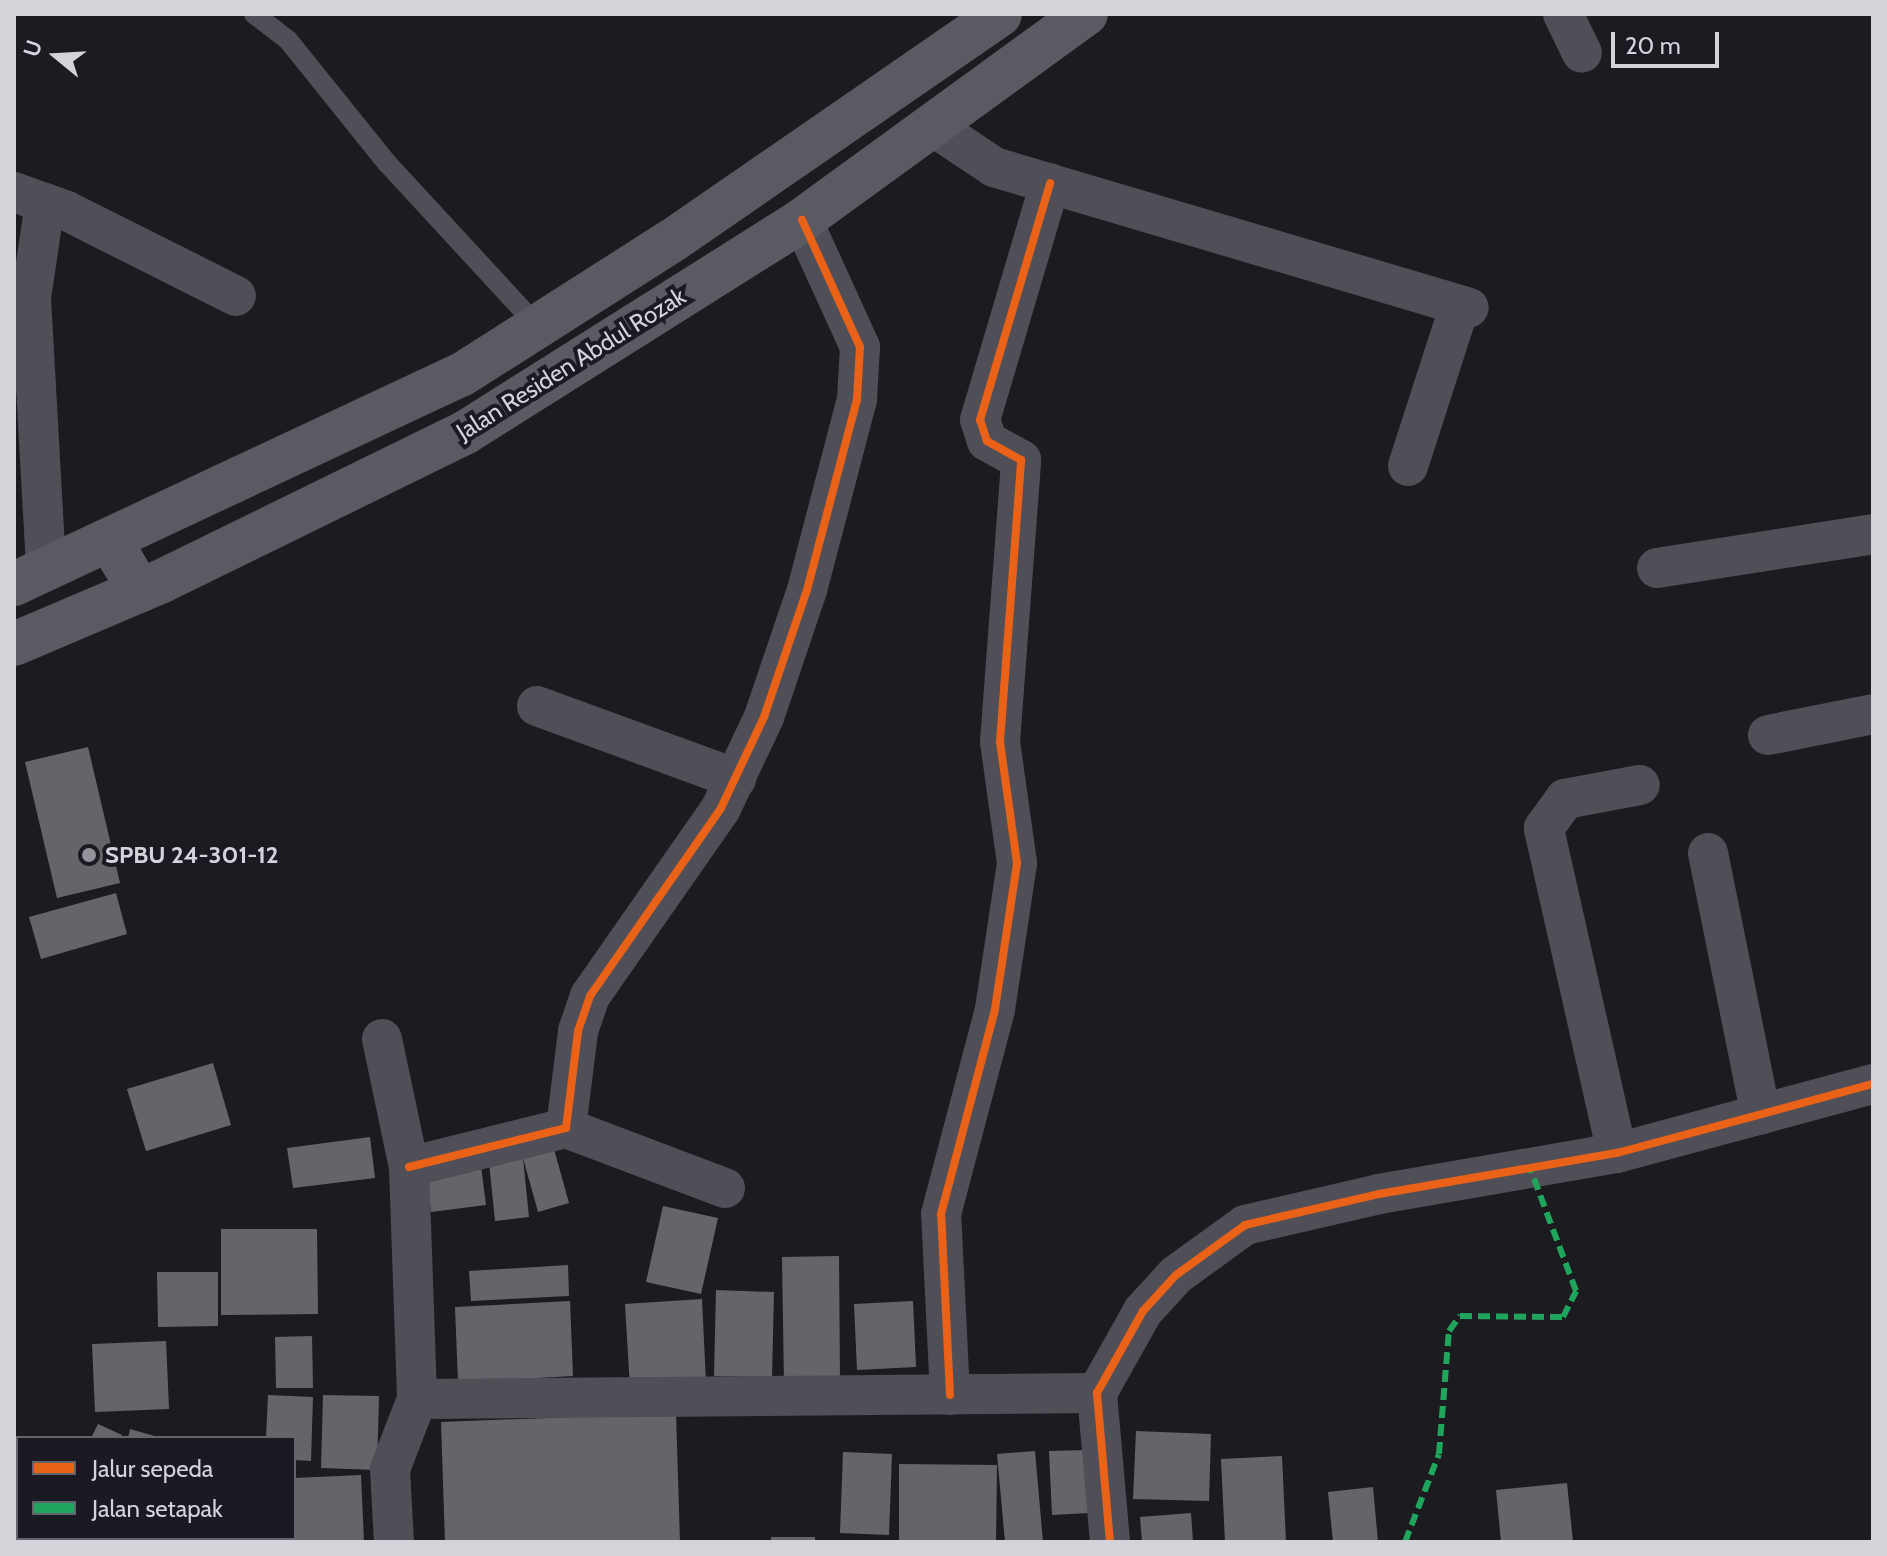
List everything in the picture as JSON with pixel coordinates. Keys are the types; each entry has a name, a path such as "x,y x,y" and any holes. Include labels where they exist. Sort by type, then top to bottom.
{"highway":[{"name":"Jalan Residen Abdul Rozak","path":"30,577 447,382 540,329 1000,14"},
{"name":"Jalan Residen Abdul Rozak","path":"14,644 140,591 466,432 802,220 1086,14"}],"main road":[{"path":"110,541 140,591"}],"street":[{"path":"1563,14 1582,53"},
{"path":"934,127 994,167 1464,306 1408,466"},
{"path":"950,1395 941,1214 995,1009 1017,863 1000,742 1021,460 987,441 980,420 1050,183"},
{"path":"30,577 30,198 236,296"},
{"path":"566,1128 578,1031 590,996 736,779 807,590 857,400 860,347 802,220"},
{"path":"1657,568 1873,534"},
{"path":"537,706 736,779"},
{"path":"1768,735 1873,714"},
{"path":"1617,1153 1544,828 1565,799 1640,785"},
{"path":"1708,853 1761,1115"},
{"path":"382,1039 409,1167 417,1399 390,1469 394,1542"},
{"path":"1110,1542 1097,1393 1143,1311 1176,1275 1245,1225 1379,1194 1617,1153 1872,1089"},
{"path":"409,1167 566,1128 725,1188"},
{"path":"417,1399 1097,1393"}],"lane":[{"path":"254,14 288,40 387,163 540,329"}],"building":[{"path":"88,747 120,883 57,898 25,762"},
{"path":"116,893 127,934 41,959 29,917"},
{"path":"213,1063 231,1125 146,1151 127,1089"},
{"path":"370,1137 375,1178 293,1188 287,1148"},
{"path":"554,1149 569,1203 538,1212 523,1158"},
{"path":"523,1158 529,1217 495,1221 489,1162"},
{"path":"481,1166 486,1205 431,1212 426,1173"},
{"path":"663,1206 718,1218 701,1294 646,1282"},
{"path":"221,1229 317,1229 318,1314 221,1315"},
{"path":"839,1256 840,1380 784,1382 782,1257"},
{"path":"568,1265 569,1296 471,1301 469,1271"},
{"path":"157,1272 218,1272 218,1326 158,1327"},
{"path":"716,1290 774,1292 772,1377 714,1376"},
{"path":"702,1299 706,1383 630,1388 625,1304"},
{"path":"570,1301 573,1376 458,1382 455,1307"},
{"path":"913,1301 916,1367 857,1370 854,1304"},
{"path":"312,1336 313,1388 276,1388 275,1337"},
{"path":"166,1341 169,1409 95,1412 92,1344"},
{"path":"268,1395 313,1397 311,1461 296,1460 296,1436 266,1436"},
{"path":"323,1395 379,1396 377,1470 321,1468"},
{"path":"676,1413 680,1542 445,1542 441,1422"},
{"path":"98,1424 122,1435 122,1436 92,1436"},
{"path":"130,1429 154,1436 128,1436"},
{"path":"1136,1431 1211,1434 1209,1501 1133,1499"},
{"path":"1087,1450 1089,1513 1052,1515 1049,1451"},
{"path":"1035,1451 1043,1542 1005,1542 997,1454"},
{"path":"843,1452 892,1454 889,1535 840,1533"},
{"path":"1282,1456 1286,1542 1225,1542 1221,1459"},
{"path":"899,1464 997,1465 996,1542 899,1542"},
{"path":"361,1475 364,1542 295,1542 296,1478"},
{"path":"1567,1483 1573,1542 1501,1542 1496,1490"},
{"path":"1373,1487 1378,1542 1333,1542 1328,1492"},
{"path":"1191,1513 1193,1542 1142,1542 1140,1517"},
{"path":"771,1537 815,1537 815,1542 771,1542"}],"marked path":[{"path":"1405,1542 1439,1454 1449,1331 1460,1316 1563,1317 1576,1291 1530,1168"}],"cycle path":[{"path":"950,1395 941,1214 995,1009 1017,863 1000,742 1021,460 987,441 980,420 1050,183"},
{"path":"409,1167 566,1128 578,1031 590,996 721,808 764,717 807,590 857,400 860,347 802,220"},
{"path":"1110,1542 1097,1393 1143,1311 1176,1275 1245,1225 1379,1194 1617,1153 1873,1084"}],"place":[{"name":"SPBU 24-301-12","path":"89,855"}]}
